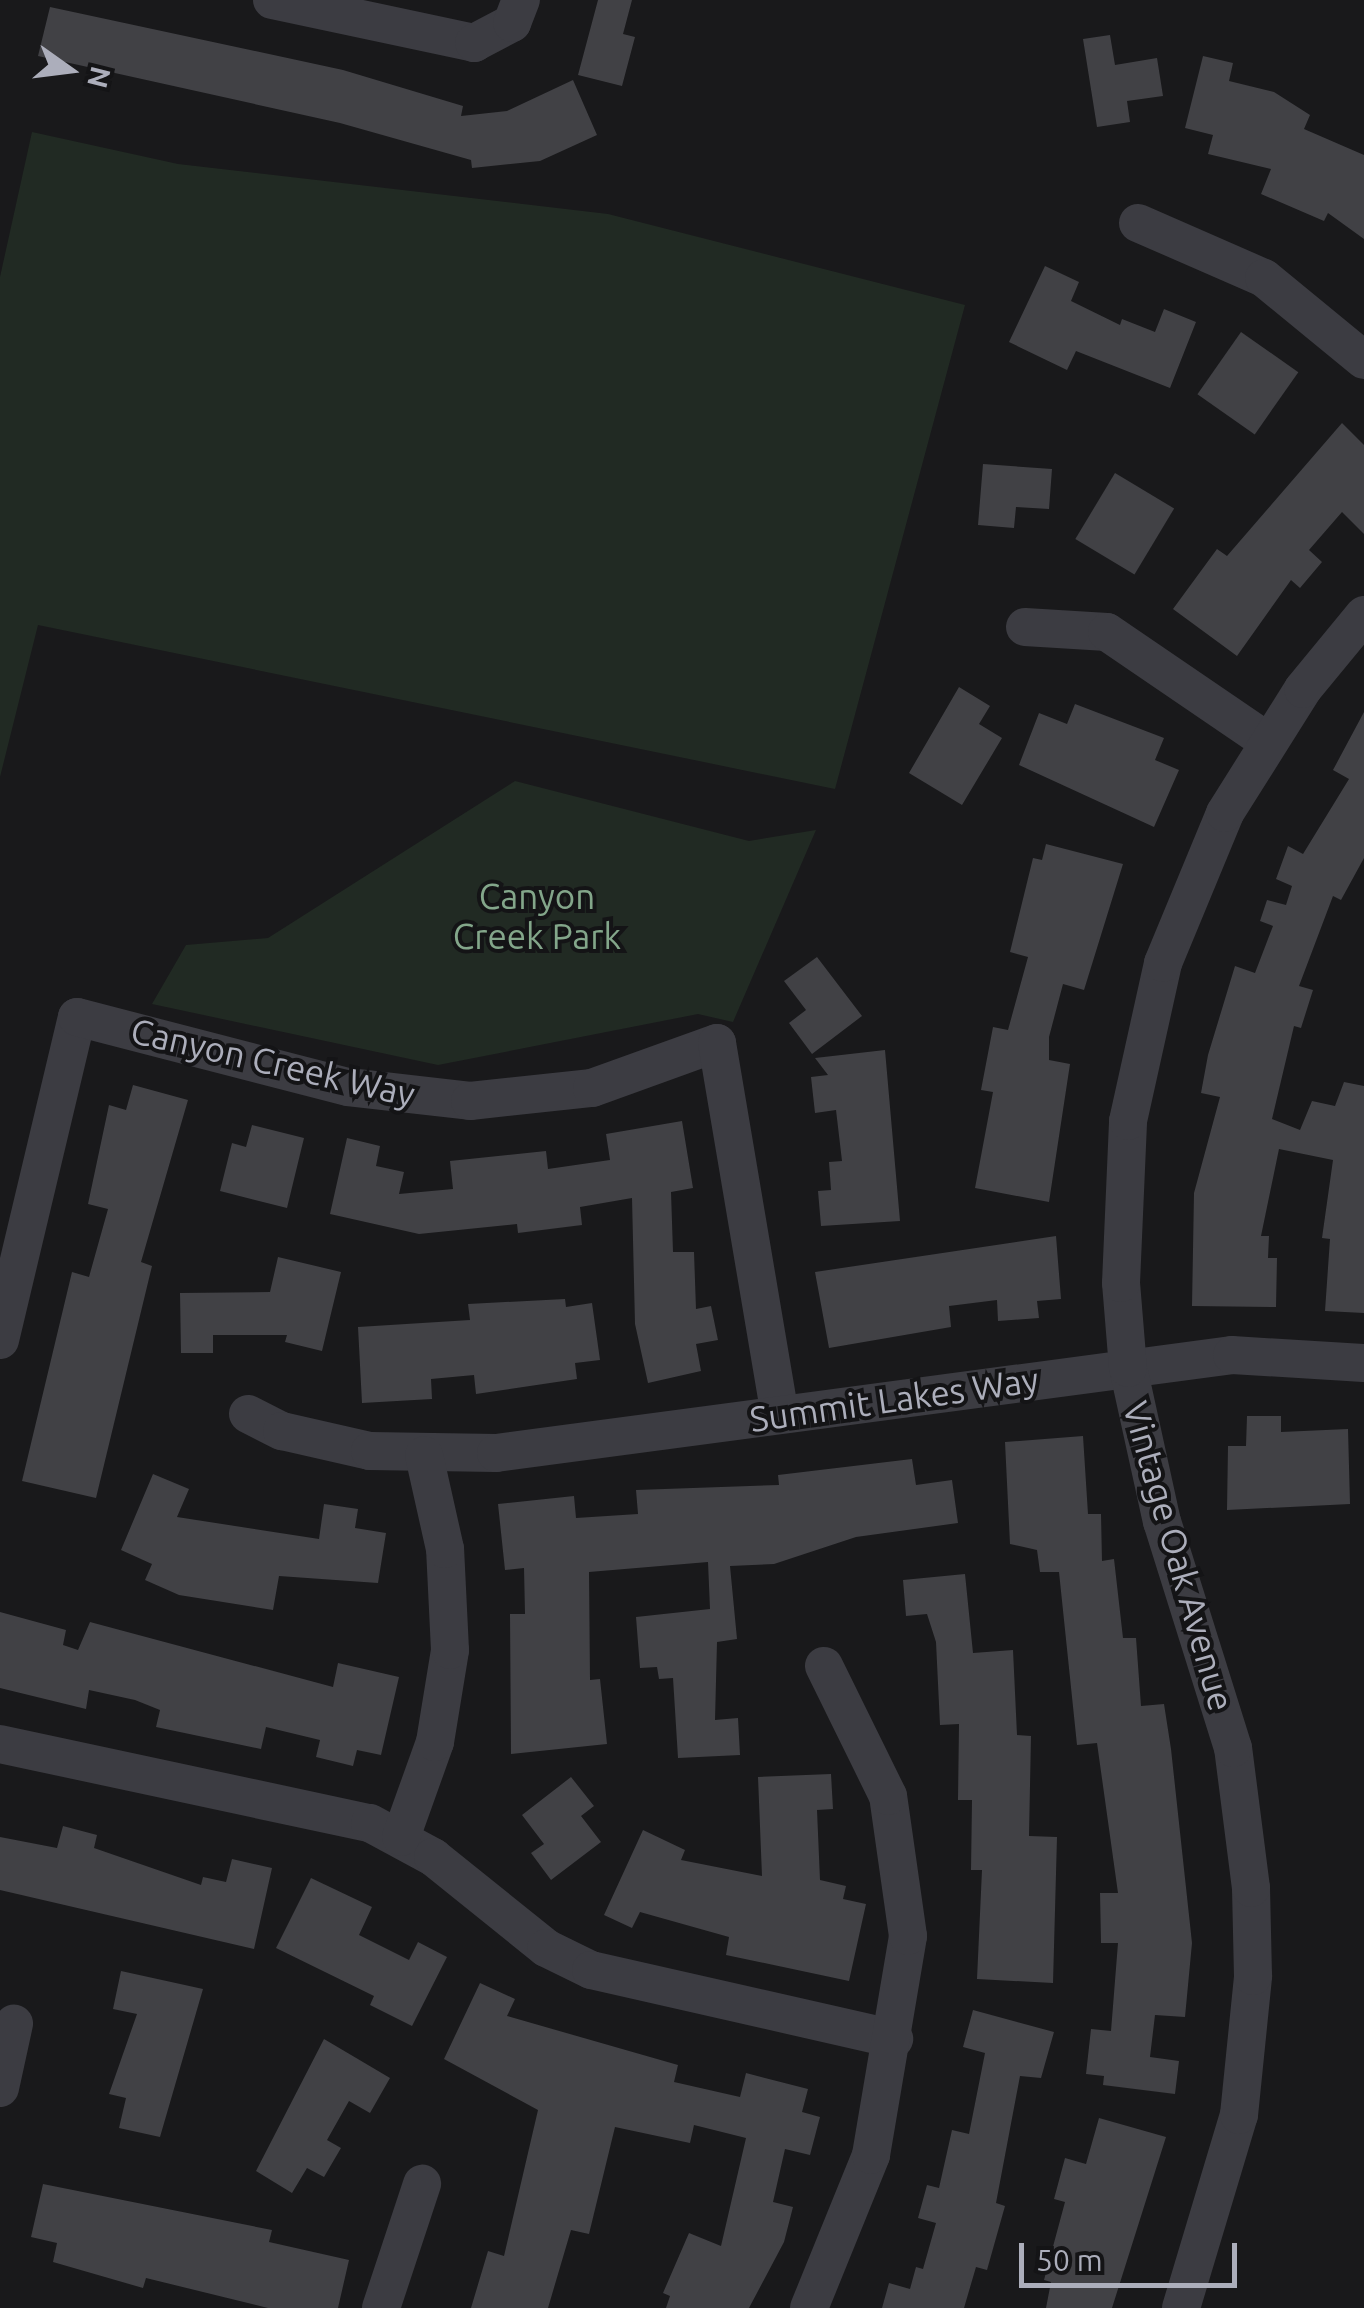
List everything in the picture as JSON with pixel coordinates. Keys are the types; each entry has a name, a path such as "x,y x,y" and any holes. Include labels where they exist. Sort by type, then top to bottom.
{"street":[{"path":"272,0 474,43 512,23 520,0"},
{"path":"1138,224 1264,278 1364,360"},
{"name":"Vintage Oak Avenue","path":"1181,2308 1239,2115 1253,1976 1251,1888 1233,1748 1162,1522 1128,1368 1120,1202 1142,1041 1191,886 1267,742 1364,616"},
{"path":"1025,626 1107,632 1267,742"},
{"name":"Canyon Creek Way","path":"0,1340 77,1016 348,1086 470,1101 592,1088 717,1044 780,1414"},
{"name":"Summit Lakes Way","path":"248,1414 326,1443 424,1455 780,1414 1232,1355 1364,1363"},
{"path":"401,1837 435,1742 450,1650 445,1549 424,1455"},
{"path":"809,2308 871,2155 894,2039 908,1936 900,1842 872,1751 824,1666"},
{"path":"0,1744 341,1815 401,1837 488,1907 591,1970 894,2039"},
{"path":"0,2088 14,2024"},
{"path":"381,2308 422,2184"}],"green space":[{"path":"32,132 178,164 608,214 965,305 835,789 38,625 0,777 0,277"},
{"name":"Canyon Creek Park","path":"515,781 749,841 816,830 733,1022 698,1014 438,1065 152,1004 186,945 268,938"}],"building":[{"path":"598,0 632,0 623,34 635,37 622,86 578,75"},
{"path":"50,7 343,70 463,106 461,116 507,111 573,80 597,135 540,161 472,168 471,160 340,123 38,56"},
{"path":"1110,35 1115,65 1157,58 1163,96 1127,101 1130,122 1097,127 1083,39"},
{"path":"1203,56 1233,63 1229,81 1274,92 1310,115 1304,129 1364,155 1364,239 1328,213 1324,221 1261,194 1271,169 1208,154 1213,135 1185,128"},
{"path":"1045,266 1079,282 1071,301 1120,325 1122,319 1155,332 1164,309 1196,322 1170,388 1076,351 1067,370 1009,342"},
{"path":"1241,332 1298,372 1255,434 1197,394"},
{"path":"1342,423 1364,445 1364,534 1342,512 1309,550 1322,562 1300,588 1291,580 1237,656 1173,609 1217,549 1227,556"},
{"path":"983,464 1052,469 1049,509 1016,507 1014,528 978,525"},
{"path":"1115,473 1174,509 1134,575 1075,539"},
{"path":"959,687 990,706 979,724 1002,738 962,805 909,773"},
{"path":"1075,704 1164,738 1155,760 1179,770 1154,827 1019,765 1039,713 1067,724"},
{"path":"1364,712 1364,858 1341,900 1333,896 1299,986 1313,990 1301,1028 1294,1026 1272,1119 1300,1130 1312,1101 1335,1106 1344,1082 1364,1086 1364,1313 1325,1311 1330,1239 1322,1238 1333,1160 1279,1149 1261,1236 1269,1236 1268,1258 1277,1258 1276,1307 1192,1306 1194,1193 1220,1097 1201,1093 1208,1055 1235,966 1255,973 1273,926 1260,921 1267,900 1286,905 1292,886 1276,879 1288,846 1303,854 1349,779 1333,770"},
{"path":"1046,844 1123,864 1084,990 1063,984 1049,1037 1049,1060 1070,1064 1049,1202 975,1188 993,1092 981,1090 993,1027 1008,1030 1028,957 1010,952 1033,858 1042,860"},
{"path":"817,957 862,1016 812,1054 789,1023 806,1010 784,981"},
{"path":"885,1050 900,1221 821,1226 818,1191 831,1190 829,1162 842,1161 836,1110 815,1113 811,1077 828,1075 815,1058"},
{"path":"133,1085 188,1100 141,1262 152,1266 96,1498 22,1481 72,1272 89,1277 108,1209 88,1204 109,1105 126,1110"},
{"path":"682,1121 693,1188 671,1192 673,1252 694,1252 696,1309 711,1306 718,1340 696,1344 701,1371 648,1383 635,1324 632,1198 580,1207 582,1225 518,1233 517,1224 419,1234 330,1214 347,1138 380,1146 376,1166 404,1172 399,1194 453,1189 450,1161 546,1151 548,1169 610,1160 606,1134"},
{"path":"252,1125 304,1138 287,1208 220,1191 232,1143 246,1147"},
{"path":"1056,1236 1061,1299 1037,1301 1039,1318 998,1321 997,1300 949,1306 951,1327 829,1348 815,1272"},
{"path":"278,1257 341,1272 322,1351 285,1342 287,1335 213,1335 213,1353 181,1353 180,1293 270,1292"},
{"path":"565,1299 566,1307 592,1303 600,1360 575,1363 577,1379 476,1394 474,1375 431,1379 432,1399 362,1403 358,1327 470,1320 468,1304"},
{"path":"1247,1416 1281,1416 1281,1432 1348,1429 1350,1504 1227,1510 1228,1446 1246,1446"},
{"path":"1083,1436 1088,1514 1101,1514 1102,1561 1114,1559 1123,1638 1136,1638 1141,1706 1164,1704 1171,1749 1192,1943 1185,2017 1155,2015 1150,2057 1179,2061 1175,2094 1103,2085 1104,2076 1086,2074 1091,2029 1111,2031 1118,1943 1101,1943 1100,1893 1118,1893 1097,1743 1077,1745 1059,1572 1040,1572 1037,1550 1010,1544 1005,1442"},
{"path":"912,1459 916,1485 952,1480 958,1523 856,1537 774,1564 730,1566 737,1639 717,1642 715,1720 738,1718 740,1755 678,1758 673,1678 659,1679 657,1667 640,1668 636,1617 710,1609 708,1562 589,1572 590,1680 600,1679 607,1744 511,1754 510,1614 525,1614 524,1568 505,1570 498,1504 574,1496 576,1518 638,1514 636,1490 779,1485 778,1475"},
{"path":"153,1474 189,1489 177,1517 319,1539 324,1504 358,1509 355,1528 386,1533 378,1583 279,1576 273,1610 179,1595 145,1580 152,1564 121,1550"},
{"path":"965,1574 973,1653 1013,1650 1017,1735 1031,1736 1029,1836 1057,1837 1053,1983 977,1979 982,1870 971,1870 972,1800 958,1800 959,1724 940,1725 936,1642 927,1614 906,1616 903,1580"},
{"path":"0,1612 66,1630 63,1645 78,1650 90,1622 333,1687 338,1663 399,1677 381,1755 357,1750 353,1766 316,1757 320,1740 266,1727 261,1749 156,1727 160,1710 135,1700 89,1690 86,1709 0,1688"},
{"path":"831,1774 833,1809 817,1810 820,1880 846,1886 843,1899 866,1904 849,1981 726,1955 729,1937 640,1912 632,1928 604,1915 643,1830 685,1850 681,1860 762,1876 758,1777"},
{"path":"571,1777 594,1806 581,1816 601,1842 551,1880 531,1853 544,1844 522,1815"},
{"path":"63,1826 97,1835 94,1848 201,1885 203,1877 226,1882 232,1859 272,1868 254,1949 0,1890 0,1837 57,1848"},
{"path":"311,1878 372,1907 359,1935 409,1960 418,1942 447,1957 412,2026 370,2005 374,1996 276,1948"},
{"path":"121,1971 203,1989 160,2137 119,2128 126,2098 109,2094 137,2014 113,2009"},
{"path":"480,1983 515,1999 507,2016 678,2065 674,2082 740,2097 746,2073 808,2089 802,2112 820,2117 810,2155 785,2149 773,2202 793,2207 784,2242 749,2308 666,2308 670,2296 663,2293 689,2233 721,2246 746,2138 694,2125 690,2143 615,2127 589,2234 571,2230 548,2308 471,2308 488,2251 504,2256 538,2110 444,2059"},
{"path":"973,2010 1054,2032 1041,2078 1020,2076 996,2203 1005,2206 987,2270 976,2267 964,2308 882,2308 889,2283 910,2289 916,2267 923,2269 936,2223 918,2218 927,2185 939,2188 952,2130 969,2134 985,2053 963,2047"},
{"path":"324,2039 390,2078 370,2113 349,2101 327,2140 341,2148 324,2177 307,2168 292,2193 256,2171"},
{"path":"1099,2118 1166,2137 1112,2308 1046,2308 1051,2282 1044,2280 1065,2202 1054,2199 1065,2158 1086,2164"},
{"path":"43,2184 272,2230 269,2242 349,2260 338,2308 268,2308 146,2278 143,2288 53,2262 57,2243 31,2237"}]}
